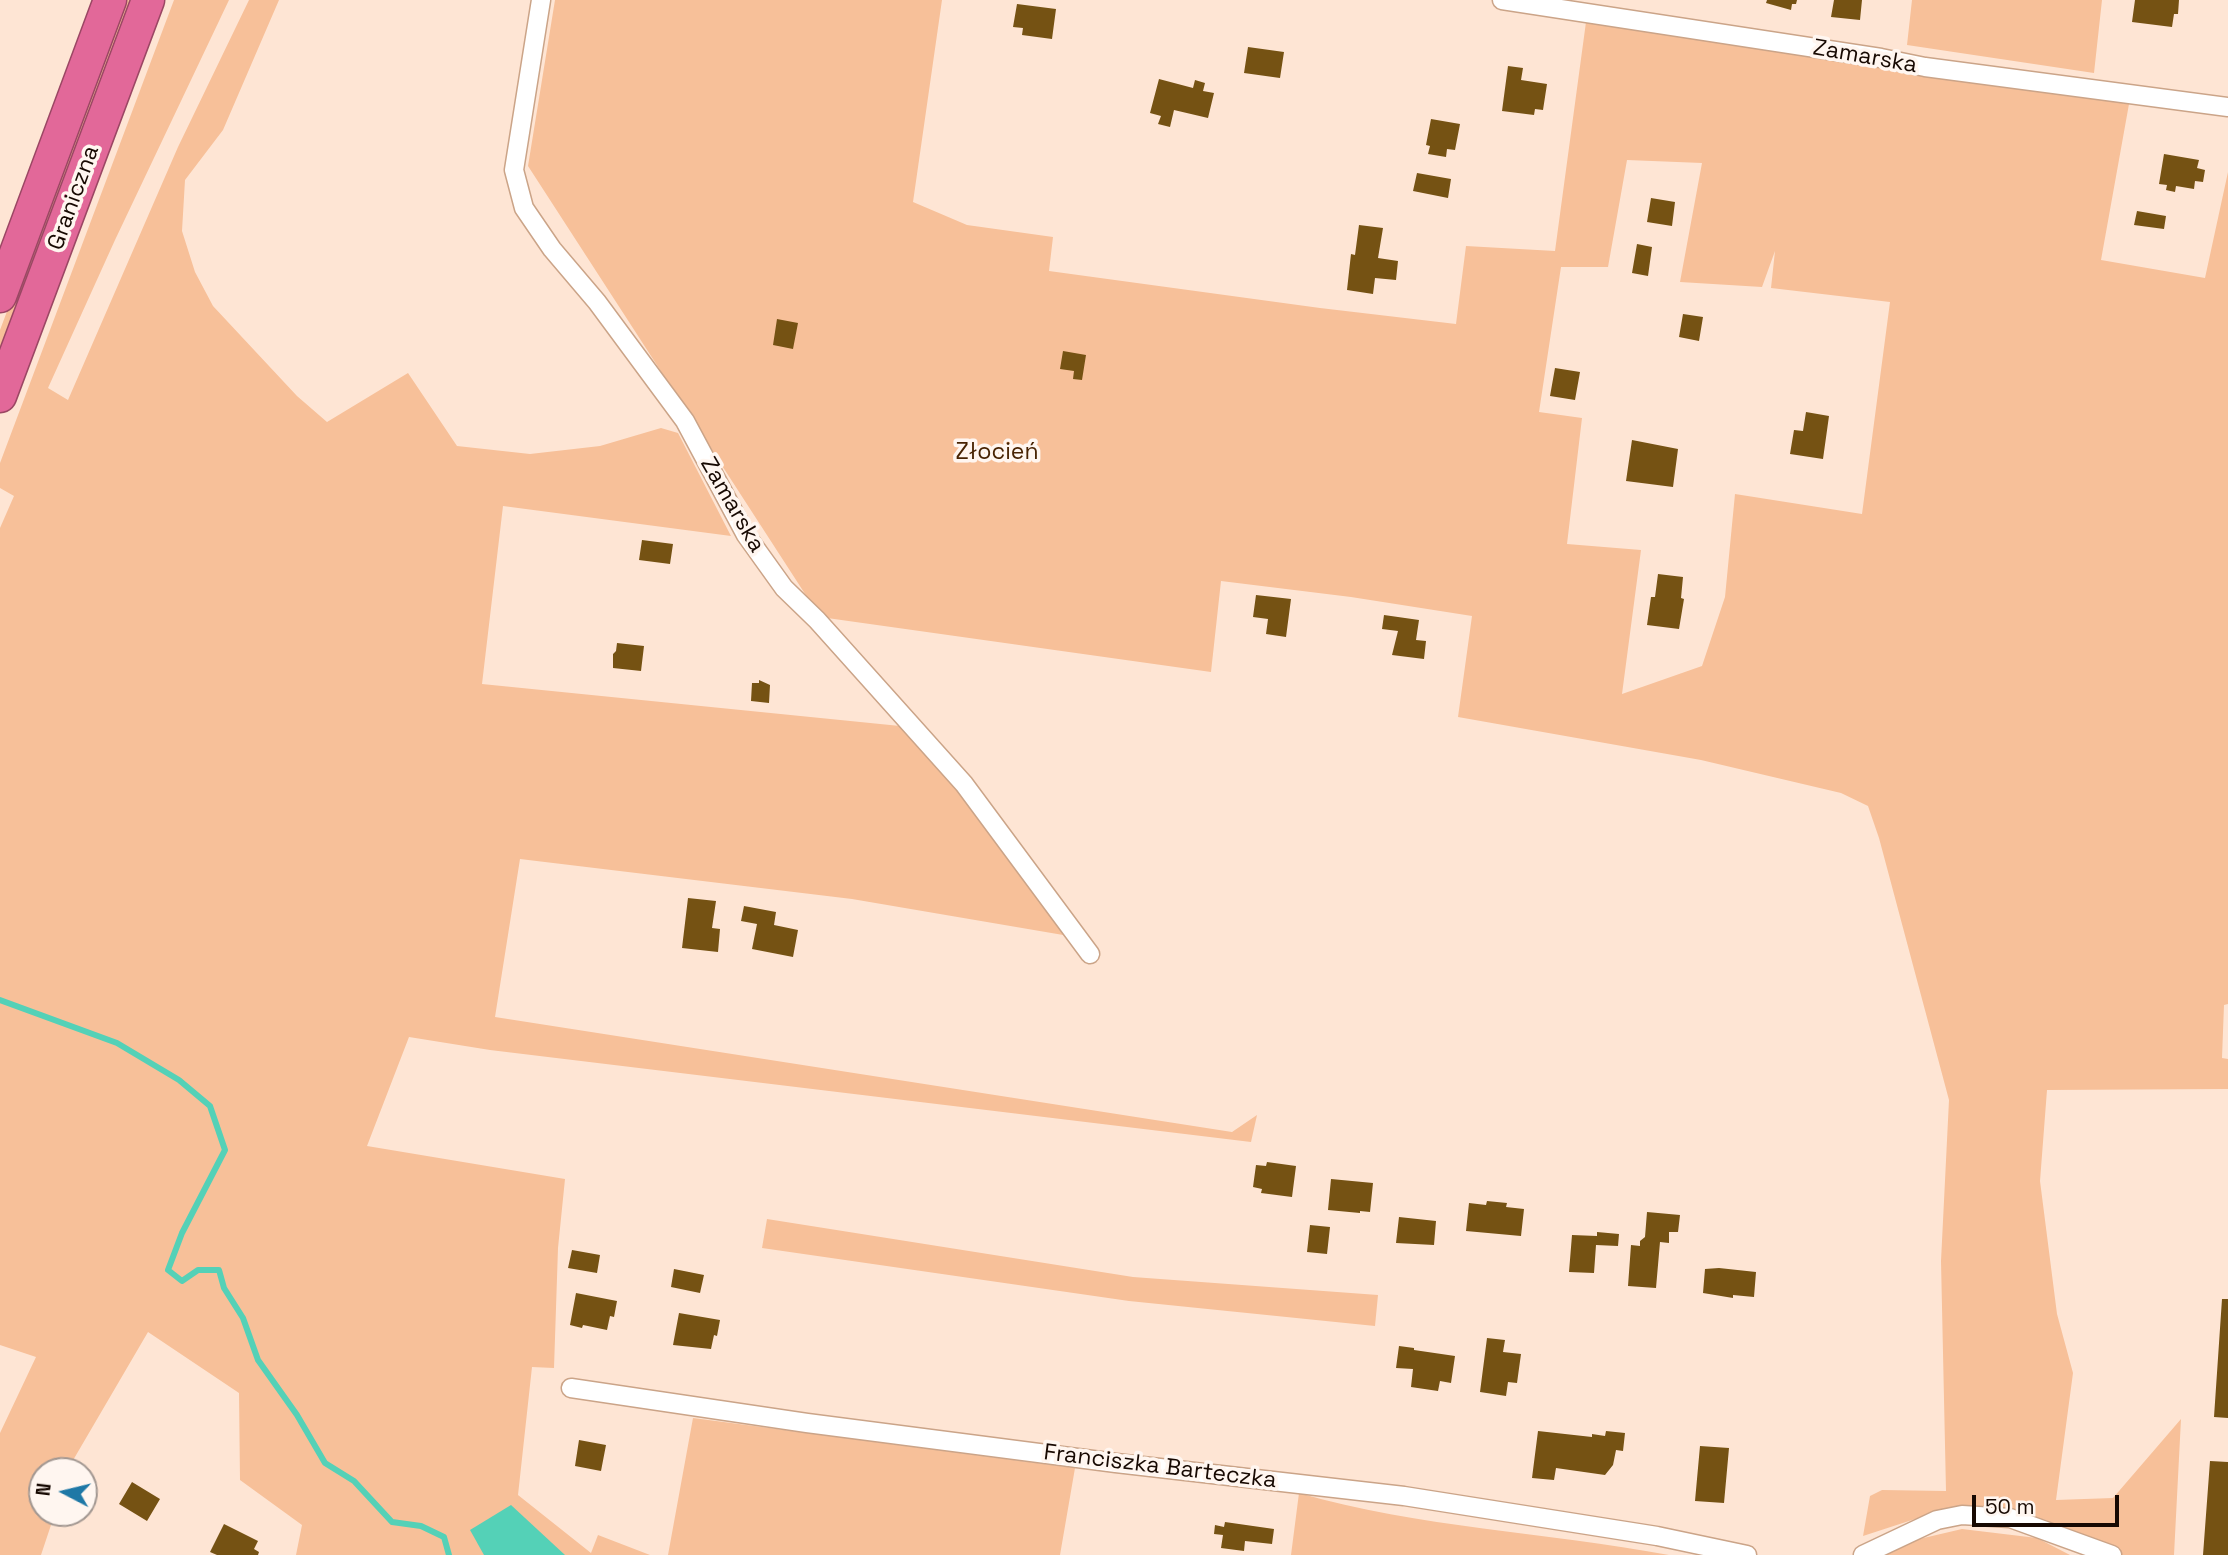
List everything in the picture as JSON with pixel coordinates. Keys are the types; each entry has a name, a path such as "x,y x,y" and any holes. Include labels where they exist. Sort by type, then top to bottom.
{"highway":[{"name":"Graniczna","path":"0,296 110,0"},
{"name":"Graniczna","path":"0,396 148,0"}],"street":[{"name":"Zamarska","path":"541,0 514,170 524,208 552,249 597,302 685,421 746,536 784,588 817,620 964,784 1090,954"},
{"name":"Zamarska","path":"1502,0 1925,67 2228,107"},
{"name":"Franciszka Barteczka","path":"571,1388 847,1429 1404,1496 1657,1536 1747,1555"},
{"path":"1863,1555 1937,1520 1962,1515 2010,1518 2112,1555"}],"green space":[{"path":"124,0 135,0 0,362 0,330"},
{"path":"174,0 229,0 48,388 68,400 178,147 249,0 279,0 223,130 185,180 182,231 195,272 213,306 297,396 327,422 408,373 457,446 530,454 600,446 661,428 678,433 731,536 503,506 482,684 900,726 957,785 1069,936 852,899 520,859 495,1017 1232,1132 1257,1115 1251,1142 490,1050 409,1037 367,1146 565,1179 558,1248 554,1368 532,1367 518,1495 591,1553 598,1535 650,1555 296,1555 302,1525 240,1480 239,1393 148,1332 75,1457 28,1457 28,1527 50,1527 41,1555 0,1555 0,1433 36,1357 0,1345 0,528 14,496 0,488 0,463"},
{"name":"Złocień","path":"555,0 942,0 913,202 967,225 1053,237 1049,271 1320,308 1456,324 1466,246 1555,251 1586,22 2129,104 2101,260 2205,278 2228,172 2228,1004 2224,1005 2222,1058 2228,1059 2228,1089 2047,1090 2040,1181 2057,1314 2073,1373 2056,1500 2113,1498 2181,1419 2174,1555 2099,1555 2046,1520 1955,1506 1863,1536 1870,1496 1882,1490 1946,1491 1941,1261 1949,1100 1879,838 1868,806 1841,793 1701,760 1458,717 1472,616 1351,597 1221,581 1211,672 820,617 528,166","holes":["1627,160 1702,163 1680,282 1762,287 1775,251 1771,288 1890,302 1862,514 1735,494 1725,597 1702,666 1622,694 1641,550 1567,544 1582,418 1539,412 1561,267 1608,267"]},
{"path":"1912,0 2102,0 2094,73 1907,45"},
{"path":"767,1219 1133,1277 1378,1295 1375,1326 1129,1301 762,1248"},
{"path":"693,1418 1075,1468 1060,1555 668,1555"},
{"path":"1299,1493 1345,1505 1437,1522 1669,1555 1291,1555"},
{"path":"1962,1529 2037,1538 2070,1555 1880,1555 1915,1540"}],"water":[{"path":"511,1505 565,1555 484,1555 470,1530"}],"building":[{"path":"1767,0 1797,0 1796,4 1792,4 1791,10 1766,3"},
{"path":"1834,0 1862,0 1860,20 1831,17"},
{"path":"2135,0 2179,0 2178,14 2174,14 2172,27 2132,22"},
{"path":"1017,4 1056,9 1052,39 1022,35 1023,28 1013,27"},
{"path":"1248,47 1284,52 1280,78 1244,73"},
{"path":"1508,66 1523,68 1521,80 1547,84 1543,110 1535,109 1534,115 1502,111"},
{"path":"1159,79 1193,88 1195,80 1205,83 1203,91 1214,93 1208,118 1174,110 1170,127 1158,124 1161,116 1150,113"},
{"path":"1431,119 1460,124 1455,150 1447,149 1446,157 1428,154 1430,146 1426,145"},
{"path":"2164,154 2199,160 2197,168 2205,170 2203,182 2195,181 2194,189 2176,186 2175,192 2166,190 2167,185 2159,184"},
{"path":"1417,173 1451,179 1448,198 1413,191"},
{"path":"1651,198 1675,202 1672,226 1647,222"},
{"path":"2137,211 2166,216 2164,229 2134,225"},
{"path":"1359,225 1383,228 1378,258 1398,261 1396,280 1375,278 1373,294 1347,290 1351,254 1355,255"},
{"path":"1637,244 1652,247 1648,276 1632,273"},
{"path":"1683,314 1703,317 1699,341 1679,337"},
{"path":"777,319 798,323 793,349 773,345"},
{"path":"1063,351 1086,355 1082,380 1073,379 1074,371 1060,369"},
{"path":"1555,368 1580,372 1575,400 1550,396"},
{"path":"1806,412 1829,416 1823,459 1790,454 1794,430 1803,431"},
{"path":"1632,440 1678,449 1673,487 1626,481"},
{"path":"642,540 673,544 670,564 639,560"},
{"path":"1658,574 1683,577 1681,598 1684,599 1679,629 1647,625"},
{"path":"1256,595 1291,599 1286,637 1266,634 1268,619 1253,617"},
{"path":"1384,615 1419,620 1416,640 1426,641 1424,659 1392,655 1398,631 1382,629"},
{"path":"617,643 644,646 641,671 613,668 613,654"},
{"path":"759,680 770,685 769,703 751,701 752,683 759,683"},
{"path":"688,898 716,901 712,928 720,929 718,952 682,948"},
{"path":"744,906 776,912 774,925 798,930 793,957 752,949 757,924 741,921"},
{"path":"1267,1162 1296,1166 1292,1197 1261,1193 1262,1189 1253,1187 1256,1165 1266,1166"},
{"path":"1331,1179 1373,1183 1370,1212 1328,1210"},
{"path":"1487,1201 1507,1203 1506,1207 1524,1209 1521,1236 1466,1231 1469,1203 1486,1205"},
{"path":"1647,1212 1680,1215 1678,1232 1669,1232 1669,1243 1660,1242 1656,1288 1628,1286 1631,1245 1640,1246 1640,1241 1645,1237"},
{"path":"1399,1217 1436,1221 1434,1245 1396,1243"},
{"path":"1310,1225 1330,1227 1327,1254 1307,1252"},
{"path":"1597,1232 1619,1234 1618,1246 1596,1245 1594,1273 1569,1272 1572,1235 1597,1236"},
{"path":"572,1250 600,1255 597,1273 568,1268"},
{"path":"674,1269 704,1275 700,1293 671,1287"},
{"path":"1705,1269 1756,1272 1754,1297 1733,1295 1733,1298 1703,1293"},
{"path":"576,1293 617,1301 614,1317 610,1316 607,1330 570,1325"},
{"path":"2222,1299 2228,1299 2228,1418 2214,1417"},
{"path":"679,1313 720,1320 711,1349 673,1345"},
{"path":"1487,1338 1505,1340 1503,1352 1521,1354 1517,1383 1508,1382 1506,1396 1480,1392"},
{"path":"1399,1346 1455,1356 1451,1383 1440,1381 1438,1391 1411,1387 1413,1369 1396,1368"},
{"path":"1538,1431 1592,1437 1592,1434 1605,1436 1606,1431 1625,1433 1623,1451 1616,1450 1613,1465 1605,1475 1556,1468 1554,1480 1532,1478"},
{"path":"579,1440 606,1445 601,1471 575,1466"},
{"path":"1700,1446 1729,1448 1724,1503 1695,1501"},
{"path":"2210,1461 2228,1462 2228,1555 2203,1555"},
{"path":"132,1482 160,1499 147,1521 119,1504"},
{"path":"1225,1522 1274,1529 1272,1544 1245,1541 1244,1551 1221,1548 1223,1535 1214,1534 1215,1525 1224,1527"},
{"path":"224,1524 258,1541 254,1549 259,1552 258,1555 217,1555 210,1552"}],"waterway":[{"path":"0,1000 117,1043 179,1080 210,1106 225,1150 182,1233 168,1270 182,1281 198,1270 219,1270 224,1288 243,1318 258,1360 297,1415 325,1463 354,1481 392,1522 421,1526 444,1537 449,1555"}]}
